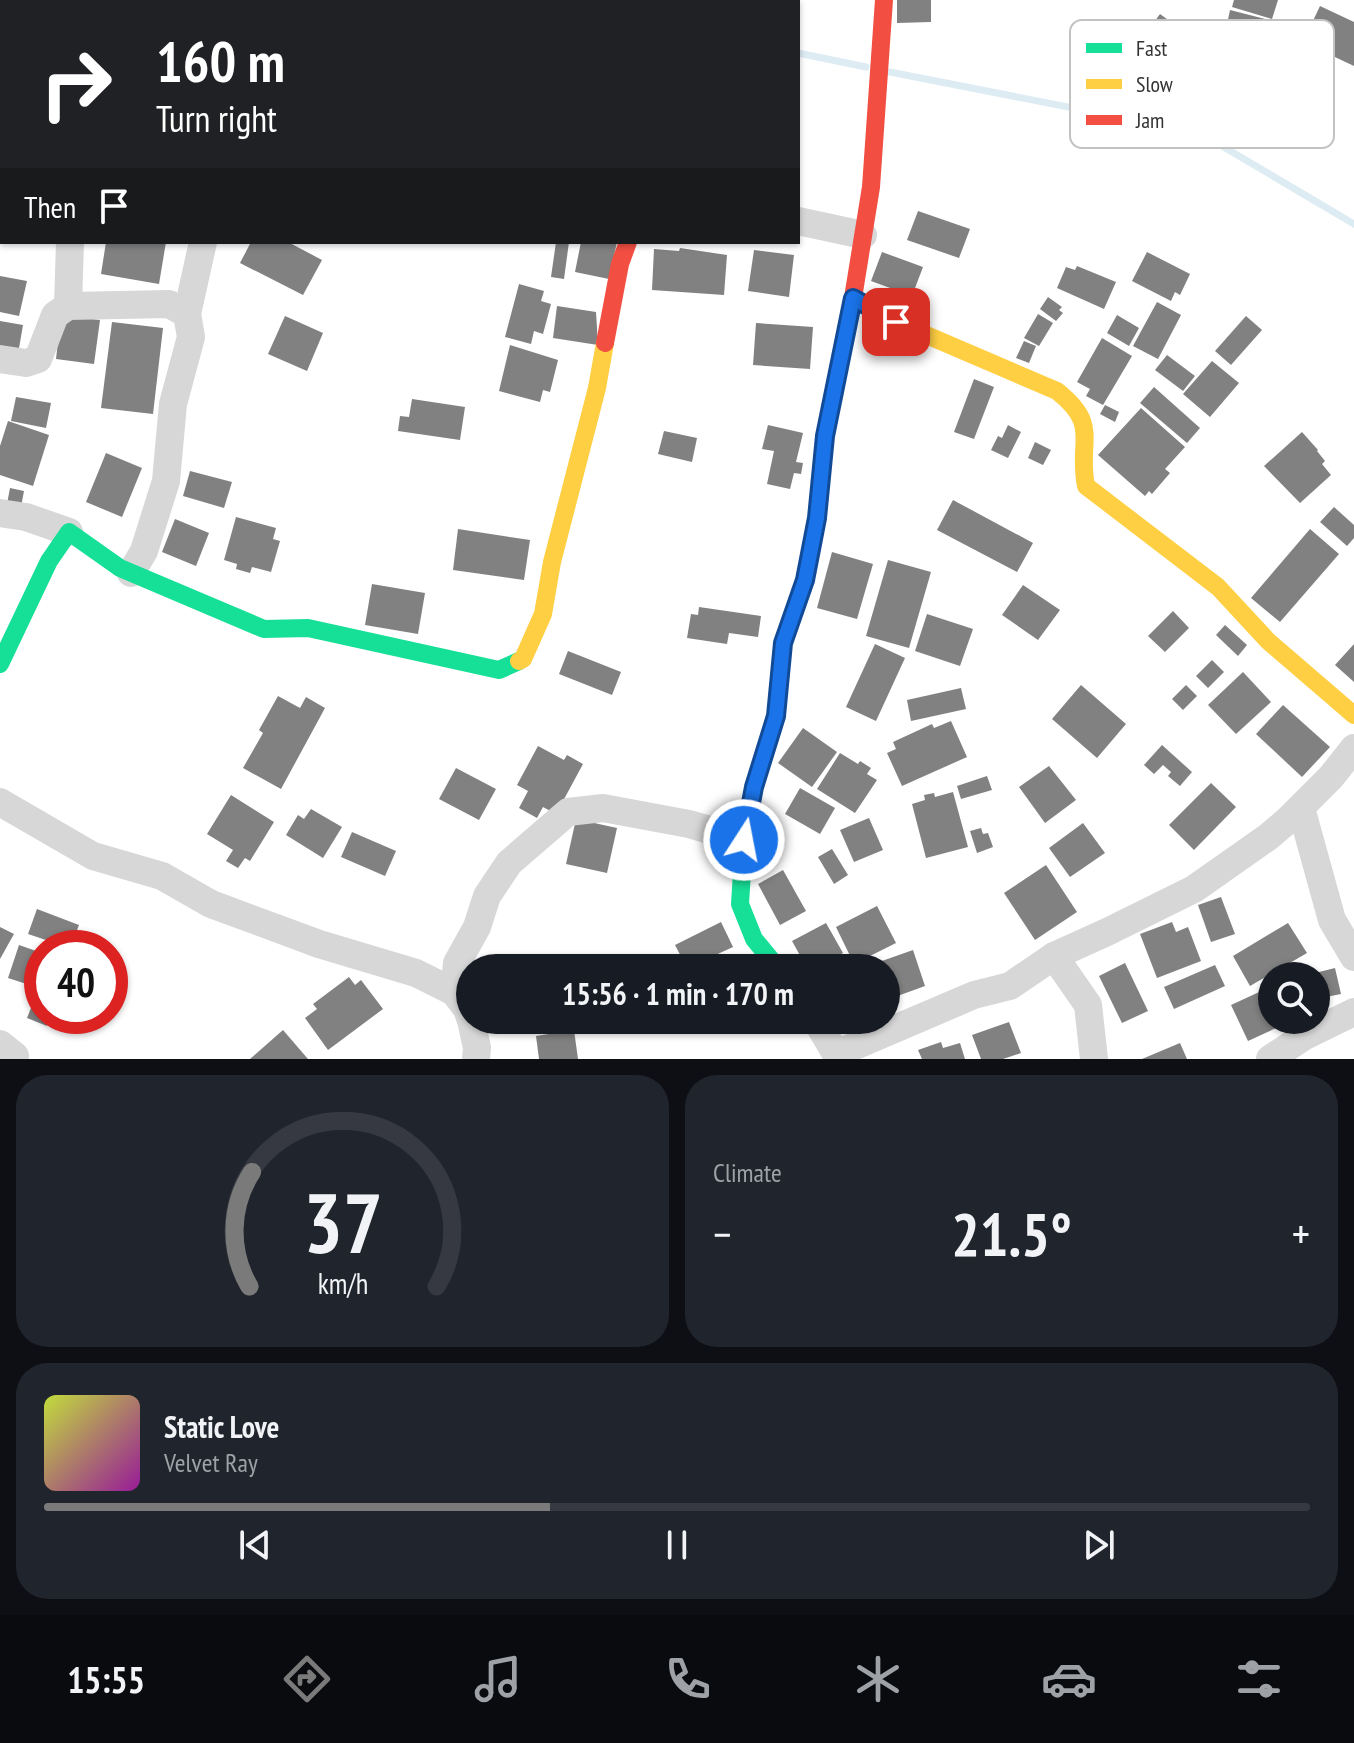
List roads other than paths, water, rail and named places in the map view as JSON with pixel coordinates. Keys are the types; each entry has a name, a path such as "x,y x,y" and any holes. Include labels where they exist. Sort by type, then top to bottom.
{"street":[{"path":"766,954 754,939 740,904 744,840 754,787 776,716 783,643 805,580 817,518 825,436 853,298 876,136 884,0"},
{"path":"800,221 863,235"},
{"path":"68,306 70,244"},
{"path":"131,573 144,551 166,481 173,404 191,337 187,314 203,244"},
{"path":"0,513 26,517 69,532 120,568 264,629 308,628 499,670 523,659 543,614 552,562 597,388 620,264 627,244"},
{"path":"853,298 896,322 1057,391 1077,409 1084,422 1082,471 1086,486 1218,587 1268,641 1354,715"},
{"path":"0,359 26,363 38,359 55,315 68,306 169,304 187,314"},
{"path":"0,664 49,561 69,532"},
{"path":"824,1034 838,1057 974,995 1010,986 1054,956 1194,889 1268,837 1301,808 1354,748"},
{"path":"0,802 93,856 162,876 211,904 319,944 416,973 456,995"},
{"path":"454,992 457,963 477,927 487,896 509,863 568,812 603,808 689,824 744,840"},
{"path":"1301,808 1332,920 1354,957"},
{"path":"1054,956 1088,1005 1094,1059"},
{"path":"1270,1059 1303,1037 1354,1012"},
{"path":"474,1034 476,1059"}],"waterway":[{"path":"800,53 866,67"},
{"path":"890,72 1070,107"},
{"path":"1225,148 1354,224"}]}
